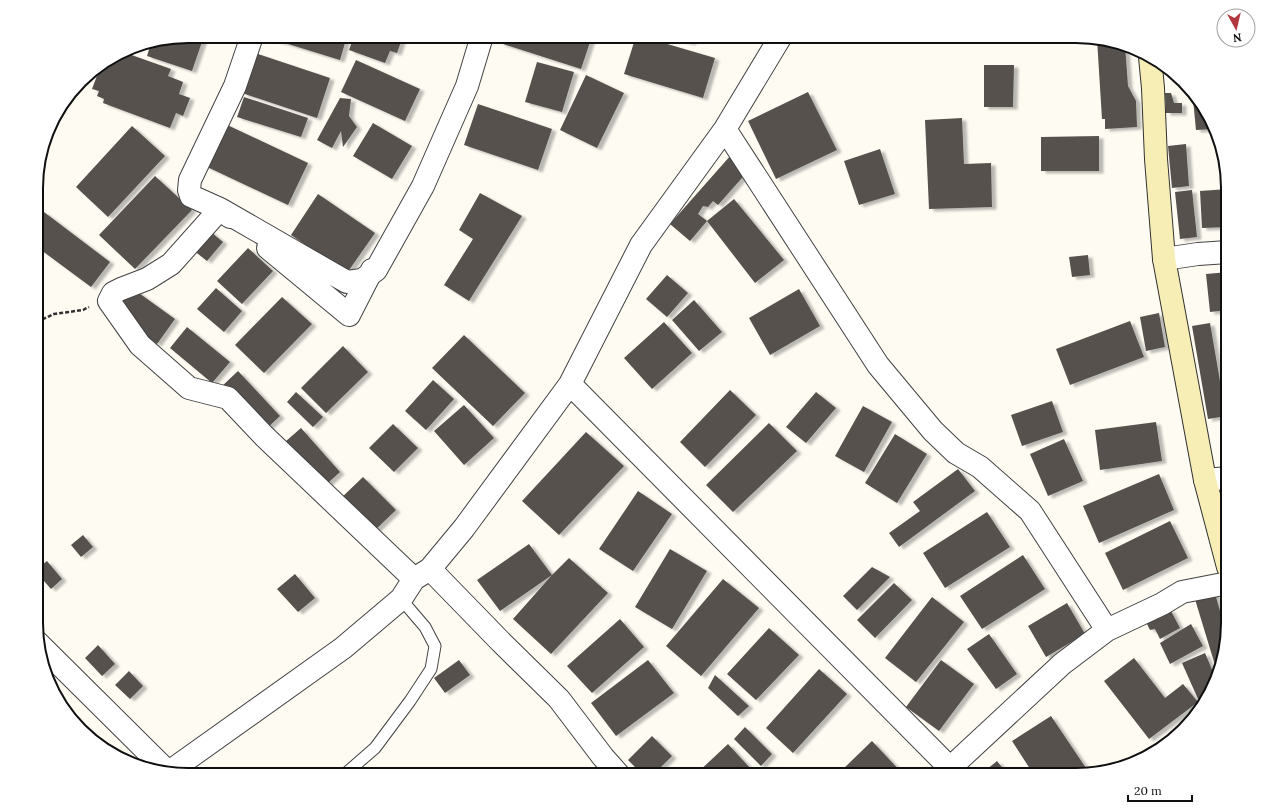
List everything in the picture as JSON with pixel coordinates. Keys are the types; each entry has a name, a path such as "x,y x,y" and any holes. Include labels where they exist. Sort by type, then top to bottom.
{"street":[{"path":"250,43 235,86 190,180 189,190 191,196 220,209 347,282 362,280 376,270 423,186 467,86 480,43"},
{"path":"220,209 349,315 433,149 471,43"},
{"path":"174,768 343,648 401,599 464,528 570,384 641,245 724,129 777,43"},
{"path":"1151,63 1164,259 1205,480 1221,541"},
{"path":"724,129 878,365 933,431 956,453 980,467 1030,511 1108,630"},
{"path":"220,209 171,264 147,279 113,293 109,301 140,345 190,388 228,398 264,436 501,642 559,699 613,768"},
{"path":"1164,259 1221,252"},
{"path":"570,384 942,768"},
{"path":"1205,480 1221,479"},
{"path":"950,768 1062,664 1108,630 1162,604 1182,592 1221,584"},
{"path":"46,651 161,765"}],"lane":[{"path":"352,768 375,748 410,701 431,669 435,646 426,627 401,599"}],"path":[{"path":"43,319 54,314 83,310 109,301"}],"building":[{"path":"179,43 202,43 192,71 147,56 150,48"},
{"path":"285,43 345,43 340,60"},
{"path":"352,43 401,43 397,53 390,51 385,63 349,50"},
{"path":"500,43 590,43 581,69"},
{"path":"634,43 664,43 715,58 703,98 624,74"},
{"path":"1097,45 1126,52 1128,86 1136,101 1137,127 1105,129 1105,119 1102,119"},
{"path":"255,53 330,78 317,118 242,93"},
{"path":"131,55 171,69 168,76 183,82 179,94 190,98 183,116 176,113 170,128 103,103 104,99 97,96 99,91 92,89 97,75 115,62"},
{"path":"356,60 420,89 405,121 341,92"},
{"path":"537,62 574,72 562,112 525,102"},
{"path":"984,65 1014,65 1013,107 984,107"},
{"path":"586,75 624,93 597,148 560,130"},
{"path":"808,92 837,150 776,179 748,121"},
{"path":"1165,93 1171,93 1174,103 1182,103 1182,113 1166,113"},
{"path":"244,97 308,118 301,137 237,117"},
{"path":"340,98 351,99 349,116 357,127 343,147 341,131 332,148 317,140"},
{"path":"1193,103 1208,129 1196,130"},
{"path":"478,104 552,129 538,170 464,145"},
{"path":"962,118 964,164 991,163 992,207 929,209 925,120"},
{"path":"223,123 308,163 288,205 203,165"},
{"path":"373,123 412,146 392,179 353,156"},
{"path":"132,126 165,156 108,217 76,187"},
{"path":"1099,136 1099,171 1041,171 1041,137"},
{"path":"1186,144 1189,186 1172,188 1168,146"},
{"path":"880,149 895,194 859,205 844,161"},
{"path":"731,155 749,170 718,205 713,201 708,207 703,206 698,214 707,221 690,241 670,224"},
{"path":"155,176 192,210 135,269 99,235"},
{"path":"1192,190 1197,237 1180,239 1175,192"},
{"path":"1221,190 1221,227 1202,228 1200,191"},
{"path":"480,193 522,216 469,301 444,285 473,239 459,230"},
{"path":"318,194 375,233 347,273 291,235"},
{"path":"734,199 784,260 755,283 707,221"},
{"path":"44,212 110,262 91,287 43,251"},
{"path":"200,223 223,242 207,261 183,242"},
{"path":"248,248 273,271 242,304 217,281"},
{"path":"1088,255 1090,275 1072,277 1069,257"},
{"path":"1221,273 1221,311 1210,312 1206,274"},
{"path":"667,275 688,293 667,317 646,299"},
{"path":"125,283 175,319 157,344 116,314"},
{"path":"216,288 242,311 224,332 197,309"},
{"path":"799,289 820,326 770,355 749,318"},
{"path":"282,297 312,324 264,373 235,345"},
{"path":"694,300 722,332 699,351 672,320"},
{"path":"1159,313 1165,347 1146,351 1140,317"},
{"path":"1130,321 1144,357 1070,385 1056,349"},
{"path":"664,322 692,353 652,389 624,358"},
{"path":"1210,323 1221,387 1221,417 1208,419 1192,326"},
{"path":"187,327 230,362 212,383 170,348"},
{"path":"464,335 525,393 493,426 432,368"},
{"path":"343,346 368,372 326,413 301,388"},
{"path":"238,371 280,416 262,433 220,388"},
{"path":"433,380 454,399 426,430 405,411"},
{"path":"730,390 756,415 705,467 680,442"},
{"path":"296,392 323,417 313,427 287,402"},
{"path":"816,392 836,408 806,443 786,427"},
{"path":"1052,401 1063,432 1022,446 1011,415"},
{"path":"464,405 494,438 464,465 434,431"},
{"path":"863,406 892,422 864,472 835,456"},
{"path":"1156,422 1162,461 1100,470 1095,430"},
{"path":"769,423 797,451 733,512 706,485"},
{"path":"393,424 418,448 394,472 369,448"},
{"path":"301,428 340,472 318,492 278,448"},
{"path":"586,432 624,466 559,535 522,501"},
{"path":"895,434 927,454 897,503 865,483"},
{"path":"1064,439 1083,481 1048,496 1030,454"},
{"path":"958,469 975,491 899,547 889,533 920,511 913,502"},
{"path":"1159,474 1174,510 1099,543 1083,506"},
{"path":"363,477 396,510 371,534 338,501"},
{"path":"638,491 672,514 633,571 599,549"},
{"path":"987,512 1010,547 945,588 923,553"},
{"path":"1170,521 1188,558 1123,590 1105,553"},
{"path":"83,535 93,547 81,557 71,545"},
{"path":"529,544 552,575 500,611 477,580"},
{"path":"670,549 707,571 672,629 635,607"},
{"path":"1023,555 1045,589 982,629 960,596"},
{"path":"569,558 608,593 551,654 513,619"},
{"path":"47,561 62,579 51,589 43,580 43,564"},
{"path":"872,567 890,577 857,610 843,596"},
{"path":"295,574 315,598 298,612 277,589"},
{"path":"723,579 759,608 701,676 666,646"},
{"path":"894,583 912,600 875,638 857,620"},
{"path":"1214,590 1221,614 1220,642 1215,665 1194,596"},
{"path":"932,597 964,622 916,682 885,658"},
{"path":"1067,603 1085,634 1046,657 1028,626"},
{"path":"1170,609 1180,628 1160,639 1155,629 1150,630 1146,622"},
{"path":"620,619 644,647 592,693 567,666"},
{"path":"1191,624 1203,646 1170,664 1160,643"},
{"path":"769,628 799,655 756,700 727,674"},
{"path":"989,634 1017,674 996,689 967,649"},
{"path":"98,645 115,664 102,676 85,658"},
{"path":"1205,653 1213,671 1202,696 1198,699 1182,663"},
{"path":"1134,658 1165,698 1183,684 1198,702 1149,739 1104,681"},
{"path":"459,660 470,675 445,693 434,678"},
{"path":"648,660 674,693 616,736 591,703"},
{"path":"941,660 974,684 939,731 906,707"},
{"path":"819,669 847,694 793,753 766,728"},
{"path":"129,671 143,686 130,699 115,685"},
{"path":"715,675 749,706 738,716 708,688"},
{"path":"1051,716 1086,768 1029,768 1012,741"},
{"path":"745,727 772,754 761,766 734,739"},
{"path":"652,736 672,756 660,768 636,768 628,760"},
{"path":"872,741 897,768 844,768"},
{"path":"728,744 750,768 702,768"},
{"path":"997,761 1002,768 988,768"}]}
